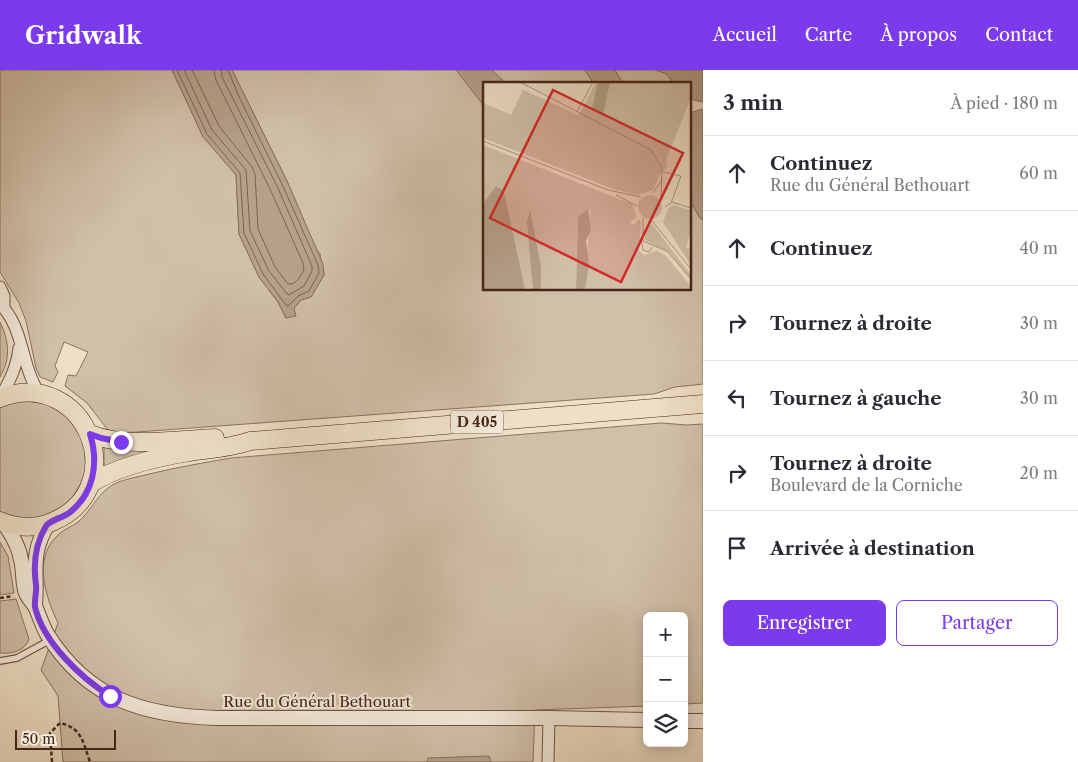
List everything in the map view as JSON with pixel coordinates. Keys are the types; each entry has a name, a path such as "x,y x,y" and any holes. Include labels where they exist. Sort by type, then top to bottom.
{"main road":[{"path":"0,398 19,393 39,393 58,399 80,417 90,434 95,454 93,474 82,500 59,519 48,524 21,526 2,522"},
{"name":"D 405","path":"90,484 101,476 120,469 187,452 236,446 250,441 703,404"},
{"name":"D 405","path":"90,434 121,442 237,437 250,441"}],"street":[{"path":"0,287 4,296 2,306 14,324 32,384 39,393"},
{"path":"0,398 15,369 19,341"},
{"name":"Rue du Général Bethouart","path":"2,522 11,533 17,546 26,592 51,639 68,662 95,687 123,702 160,713 218,718 643,720"},
{"path":"35,606 35,556 37,545 48,524"},
{"path":"548,762 550,718"},
{"path":"688,721 703,722"}],"lane":[{"path":"0,660 17,658 51,639"}],"path":[{"path":"0,598 18,596"},
{"path":"52,762 50,733 60,723 71,726 82,738 90,762"}],"shaded area":[{"path":"0,70 172,70 203,136 236,175 239,234 259,277 278,302 286,318 301,300 311,297 324,275 320,254 314,245 287,181 232,70 585,70 593,82 483,82 483,290 690,290 690,201 703,220 703,384 675,387 654,394 116,433 108,430 87,403 65,386 68,375 76,376 88,352 64,342 55,366 58,372 53,382 40,377 36,368 26,321 19,303 0,272"},
{"path":"615,70 656,70 667,74 673,82 624,82"},
{"path":"0,322 8,349 4,370 0,377"},
{"path":"17,400 56,405 84,435 86,475 69,503 42,517 25,519 8,516 0,512 0,406"},
{"path":"661,423 703,424 703,703 688,704 688,612 643,612 643,706 535,710 533,762 63,762 58,696 41,670 58,623 49,602 44,579 43,568 49,546 64,530 78,522 86,514 104,491 116,483 156,472 231,458"},
{"path":"176,444 105,467 104,466 104,447"},
{"path":"0,542 8,556 14,593 0,595"},
{"path":"16,599 29,639 18,651 0,653 0,601"}],"water":[{"path":"172,70 232,70 287,181 323,264 324,275 311,297 301,300 294,308 296,316 286,318 278,302 259,277 239,234 236,175 203,137"},
{"path":"456,70 492,70 505,82 483,82 483,105"},
{"path":"585,70 615,70 624,82 593,82"},
{"path":"656,70 703,70 703,102 690,99 690,82 673,82 667,74"},
{"path":"703,109 703,220 690,201 690,113"},
{"path":"489,756 491,762 427,762 428,758"}],"route":[{"path":"110,696 85,679 68,662 47,633 35,606 34,565 37,545 48,524 69,512 82,500 88,489 95,464 95,454 90,434 121,442"}]}
